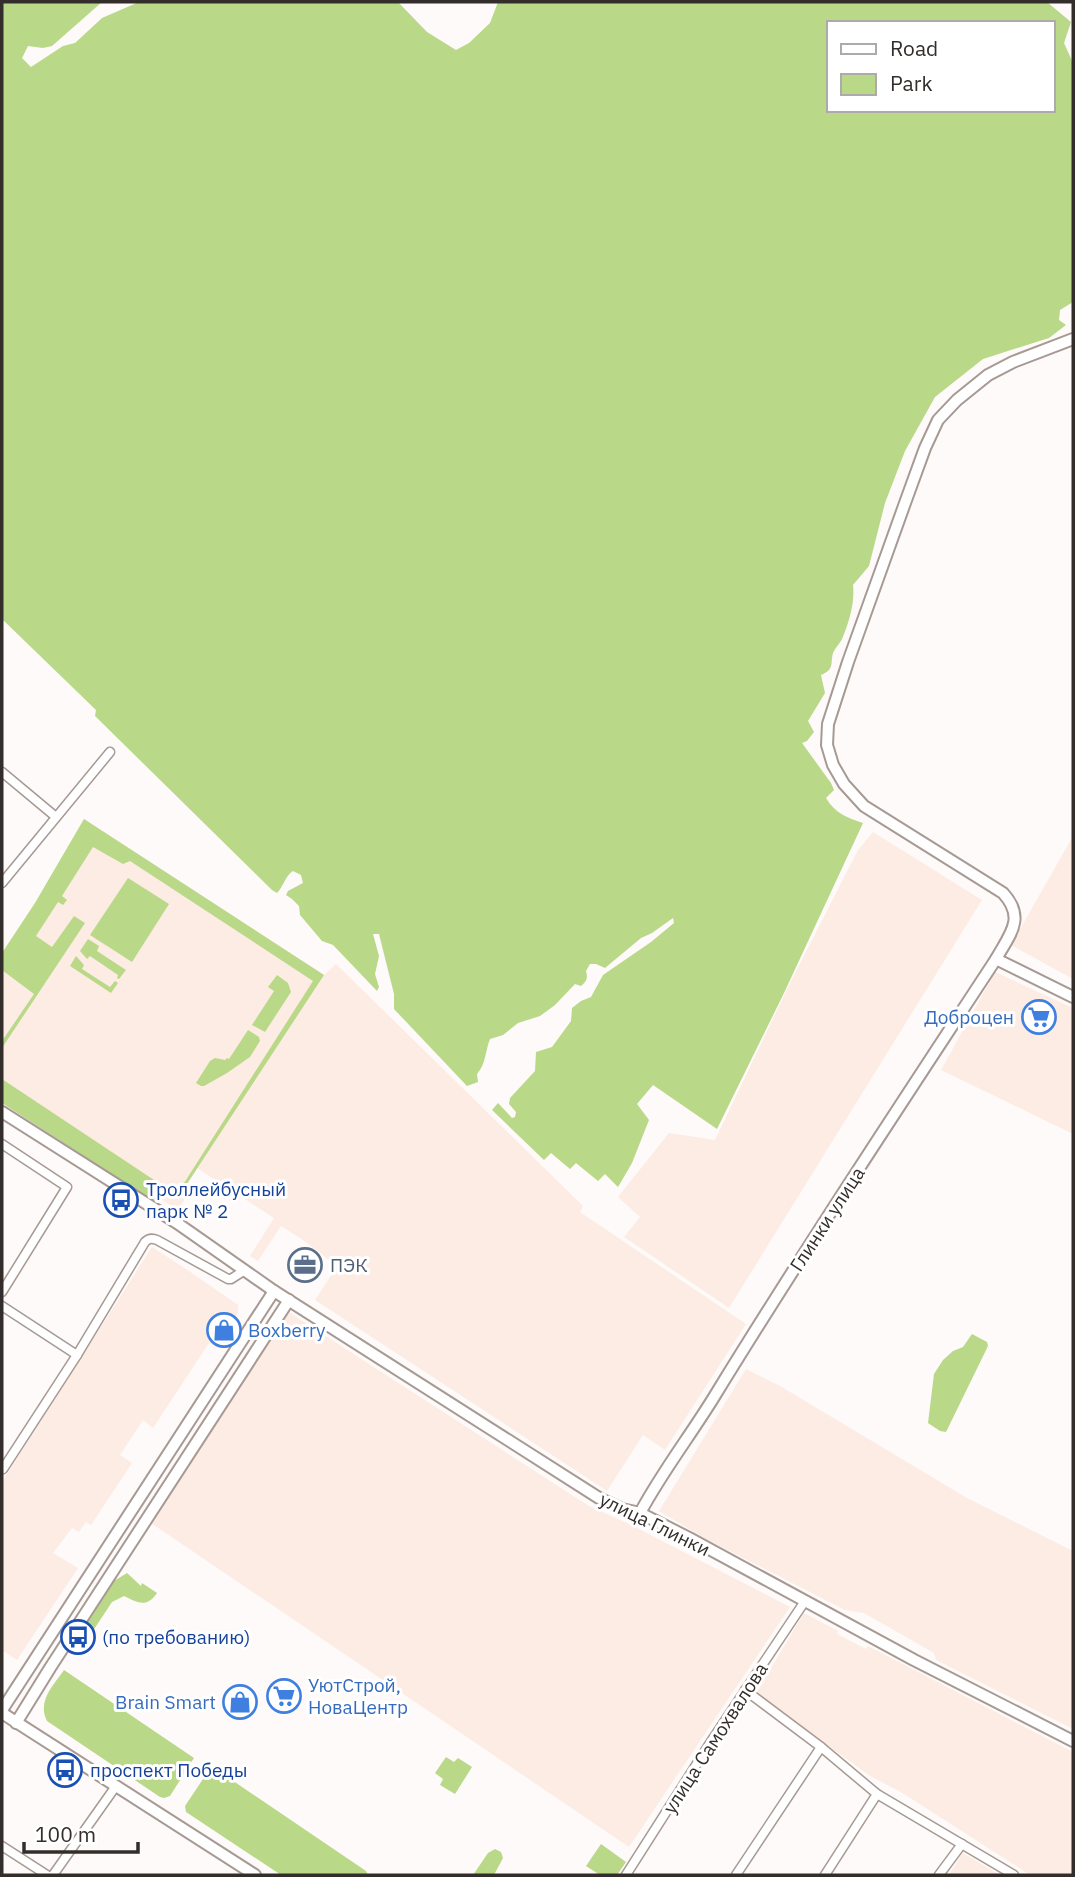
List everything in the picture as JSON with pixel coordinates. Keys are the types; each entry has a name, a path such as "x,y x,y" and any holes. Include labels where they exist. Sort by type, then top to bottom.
{"main road":[{"name":"Глинки улица","path":"640,1513 763,1316 996,959 1014,926 1014,909 1003,892 863,806 851,793 837,774 829,754 828,724 925,448 939,420 957,400 988,375 1013,362 1073,339"},
{"path":"996,959 1073,997"},
{"name":"улица Глинки","path":"2,1112 177,1223 274,1291 599,1498 622,1509 640,1513 766,1578 914,1660 1073,1741"},
{"path":"255,1875 2,1712 274,1291"},
{"path":"16,1723 289,1300"}],"street":[{"path":"2,883 110,752"},
{"path":"2,772 56,817"},
{"path":"2,1144 67,1188 2,1292"},
{"path":"3,1469 148,1239 157,1240 228,1279 244,1270"},
{"path":"2,1306 76,1355"},
{"name":"улица Самохвалова","path":"626,1875 805,1601"},
{"path":"25,1675 27,1686 34,1687 39,1684"},
{"path":"745,1690 821,1746 877,1794 1014,1875"},
{"path":"736,1875 821,1746"},
{"path":"53,1875 116,1786"},
{"path":"825,1875 877,1794"},
{"path":"939,1875 962,1844"},
{"path":"2,1846 47,1875"}],"shaded area":[{"path":"84,819 324,975 336,964 583,1206 580,1212 746,1324 665,1450 643,1435 607,1491 315,1300 337,1266 303,1240 281,1226 258,1261 250,1256 274,1218 197,1168 183,1190 187,1195 178,1210 2,1098 2,953"},
{"path":"873,832 982,900 729,1308 624,1237 640,1217 618,1197 669,1133 715,1140 790,983 858,850"},
{"path":"1073,836 1073,979 1011,945"},
{"path":"995,972 1073,1008 1073,1134 941,1070"},
{"path":"152,1247 238,1305 238,1313 216,1347 209,1343 153,1428 143,1420 120,1455 132,1463 91,1525 86,1522 79,1532 72,1528 53,1553 78,1568 17,1660 2,1650 2,1482"},
{"path":"287,1311 589,1506 790,1607 629,1847 148,1521"},
{"path":"746,1369 780,1386 967,1498 1073,1551 1073,1729 936,1660 934,1653 864,1613 845,1610 706,1539 659,1511"},
{"path":"804,1613 866,1649 868,1646 1073,1752 1072,1875 1030,1875 901,1792 870,1776 756,1693"},
{"path":"963,1853 1000,1875 953,1875 950,1873"}],"green space":[{"path":"2,2 102,2 52,46 28,46 22,58 31,67 63,46 75,43 102,18 139,2 398,2 427,32 456,50 469,43 490,23 498,2 1047,2 1071,22 1064,43 1073,63 1073,302 1060,310 1059,320 1066,325 1049,338 983,359 935,397 905,451 885,503 869,566 853,585 852,606 845,633 833,653 830,668 821,675 825,693 808,721 814,732 802,743 831,783 834,790 826,798 833,808 863,823 717,1129 653,1085 637,1104 649,1120 632,1163 618,1187 605,1174 598,1181 576,1163 570,1169 551,1153 544,1160 492,1110 498,1103 512,1118 515,1117 516,1112 509,1104 510,1098 535,1071 536,1052 552,1047 571,1021 572,1008 591,997 603,975 651,942 674,923 673,918 641,938 605,968 590,964 583,984 575,984 540,1016 518,1023 503,1035 490,1039 484,1062 477,1074 478,1082 467,1086 394,1009 394,994 379,934 373,934 379,956 375,974 379,987 377,991 333,945 322,941 300,915 299,906 286,895 288,891 303,883 301,875 293,871 277,893 272,890 95,716 96,710 2,619"},
{"path":"84,819 324,975 183,1190 179,1191 313,981 130,861 123,864 93,847 62,896 67,900 63,905 58,902 36,936 52,947 74,916 85,923 2,1048 2,1041 34,994 2,970 2,953"},
{"path":"128,878 169,904 132,962 90,935"},
{"path":"88,939 99,946 97,951 126,970 119,979 118,975 90,956 87,959 80,951"},
{"path":"76,956 84,965 82,969 110,987 115,981 118,983 111,993 70,966"},
{"path":"277,975 288,983 291,992 265,1032 252,1025 274,991 268,987"},
{"path":"248,1030 259,1037 260,1041 250,1057 204,1086 196,1083 210,1061 215,1058 229,1059"},
{"path":"2,1079 160,1184 160,1196 156,1196 154,1200 150,1199 2,1103"},
{"path":"972,1334 987,1342 988,1346 946,1432 940,1431 928,1423 934,1374 943,1360 963,1347"},
{"path":"127,1573 141,1586 142,1583 157,1593 146,1602 138,1602 124,1596 112,1602 77,1655 72,1647 114,1581"},
{"path":"64,1670 194,1758 170,1796 160,1797 47,1721 44,1714 45,1700"},
{"path":"446,1757 454,1762 458,1758 472,1767 455,1794 440,1785 443,1779 435,1773"},
{"path":"220,1772 366,1871 368,1875 281,1875 186,1812 185,1806 207,1773"},
{"path":"601,1844 626,1862 617,1875 600,1875 586,1866"},
{"path":"495,1849 501,1852 503,1858 494,1875 473,1875 488,1853"}],"place":[{"name":"Доброцен","path":"1039,1017"},
{"name":"Троллейбусный парк № 2","path":"121,1200"},
{"name":"ПЭК","path":"305,1265"},
{"name":"Boxberry","path":"224,1330"},
{"name":"(по требованию)","path":"78,1637"},
{"name":"УютСтрой, НоваЦентр","path":"284,1696"},
{"name":"Brain Smart","path":"240,1702"},
{"name":"проспект Победы","path":"65,1770"}]}
